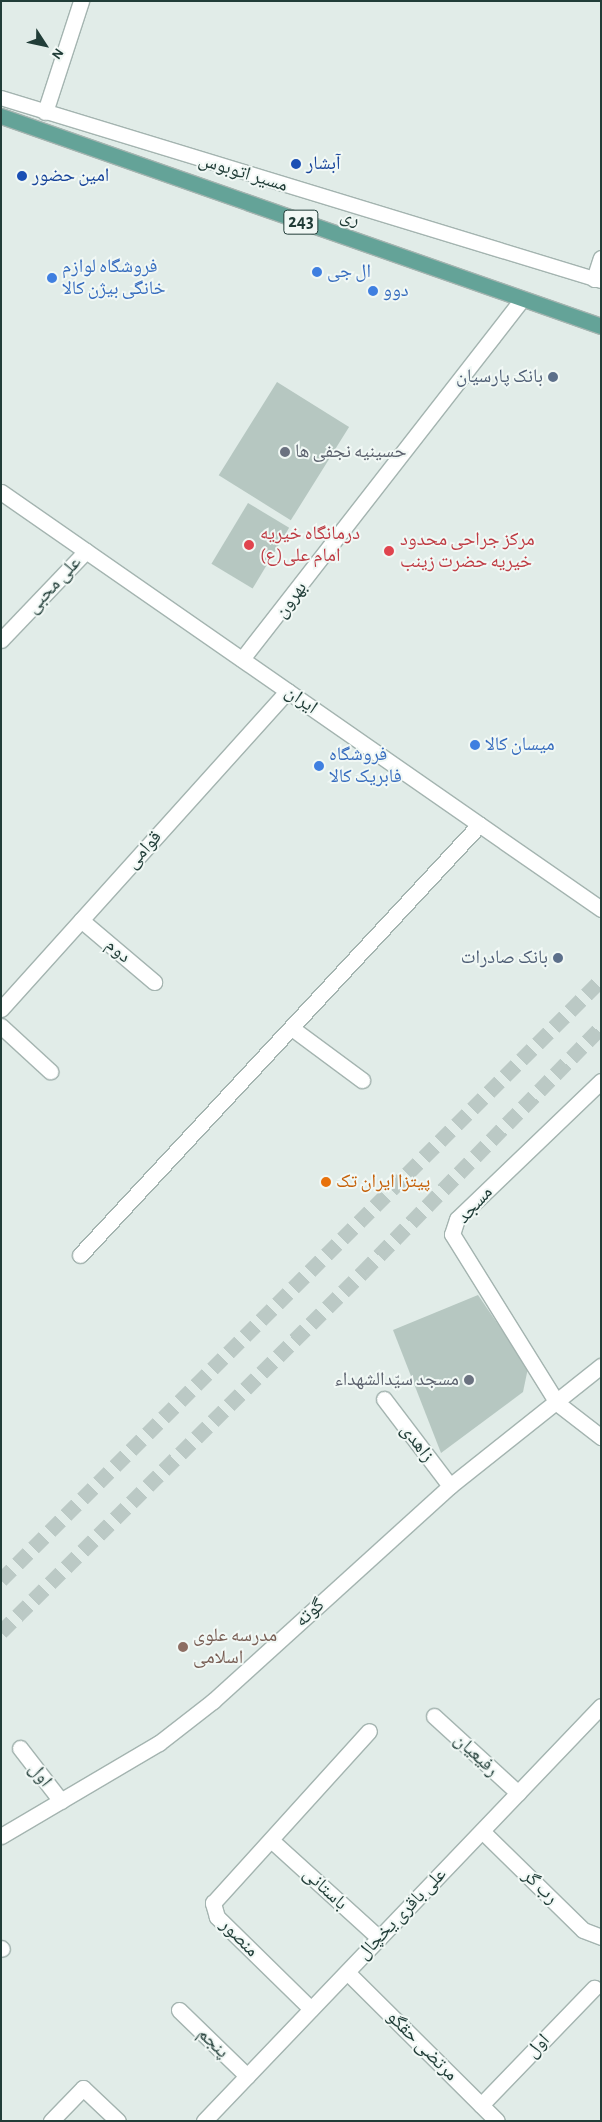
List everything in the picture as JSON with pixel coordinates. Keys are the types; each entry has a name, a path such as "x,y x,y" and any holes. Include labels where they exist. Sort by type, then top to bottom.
{"main road":[{"name":"ری","path":"1,116 521,300 601,326"}],"street":[{"path":"45,112 81,1"},
{"path":"597,280 601,258"},
{"name":"بهرون","path":"242,659 521,300"},
{"name":"ایران","path":"1,492 601,909"},
{"name":"علی محبی","path":"1,640 86,551"},
{"name":"قوامی","path":"1,1009 288,691"},
{"path":"80,1255 293,1029 478,825"},
{"name":"دوم","path":"81,920 154,982"},
{"path":"1,1026 50,1071"},
{"path":"293,1029 362,1080"},
{"name":"مسجد","path":"557,1403 452,1234 457,1220 601,1081"},
{"name":"گوته","path":"1,1836 159,1743 213,1701 450,1486 557,1403 601,1366"},
{"name":"زاهدی","path":"384,1399 450,1486"},
{"path":"557,1403 601,1438"},
{"name":"علی باقری یخچال","path":"204,2121 601,1706"},
{"name":"رفیعیان","path":"434,1716 518,1794"},
{"path":"271,1840 369,1731"},
{"name":"اول","path":"20,1748 61,1801"},
{"name":"رب گر","path":"482,1831 583,1930 601,1937"},
{"name":"باستانی","path":"271,1840 378,1938"},
{"name":"منصور","path":"271,1840 213,1903 212,1910 311,2009"},
{"name":"مرتضی حقگو","path":"346,1972 497,2121"},
{"name":"اول","path":"481,2105 594,1988"},
{"name":"پنجم","path":"179,2010 247,2076"},
{"path":"51,2121 83,2088 118,2121"}],"lane":[{"name":"مسیر اتوبوس","path":"1,98 597,280"}],"building":[{"name":"حسینیه نجفی ها","path":"277,382 349,427 291,520 219,475"},
{"name":"درمانگاه خیریه امام علی(ع)","path":"248,503 289,528 253,589 211,564"},
{"name":"مسجد سیّدالشهداء","path":"478,1295 528,1368 523,1392 441,1453 393,1330"}],"tunnel":[{"path":"1,1580 601,980"},
{"path":"1,1632 363,1272 601,1027"}],"place":[{"name":"آبشار","path":"296,164"},
{"name":"امین حضور","path":"22,176"},
{"name":"ال جی","path":"317,272"},
{"name":"فروشگاه لوازم خانگی بیژن کالا","path":"52,278"},
{"name":"دوو","path":"373,291"},
{"name":"بانک پارسیان","path":"553,377"},
{"name":"حسینیه نجفی ها","path":"285,452"},
{"name":"درمانگاه خیریه امام علی(ع)","path":"249,545"},
{"name":"مرکز جراحی محدود خیریه حضرت زینب","path":"389,551"},
{"name":"میسان کالا","path":"475,745"},
{"name":"فروشگاه فابریک کالا","path":"319,766"},
{"name":"بانک صادرات","path":"558,958"},
{"name":"پیتزا ایران تک","path":"326,1182"},
{"name":"مسجد سیّدالشهداء","path":"469,1380"},
{"name":"مدرسه علوی اسلامی","path":"183,1647"}]}
